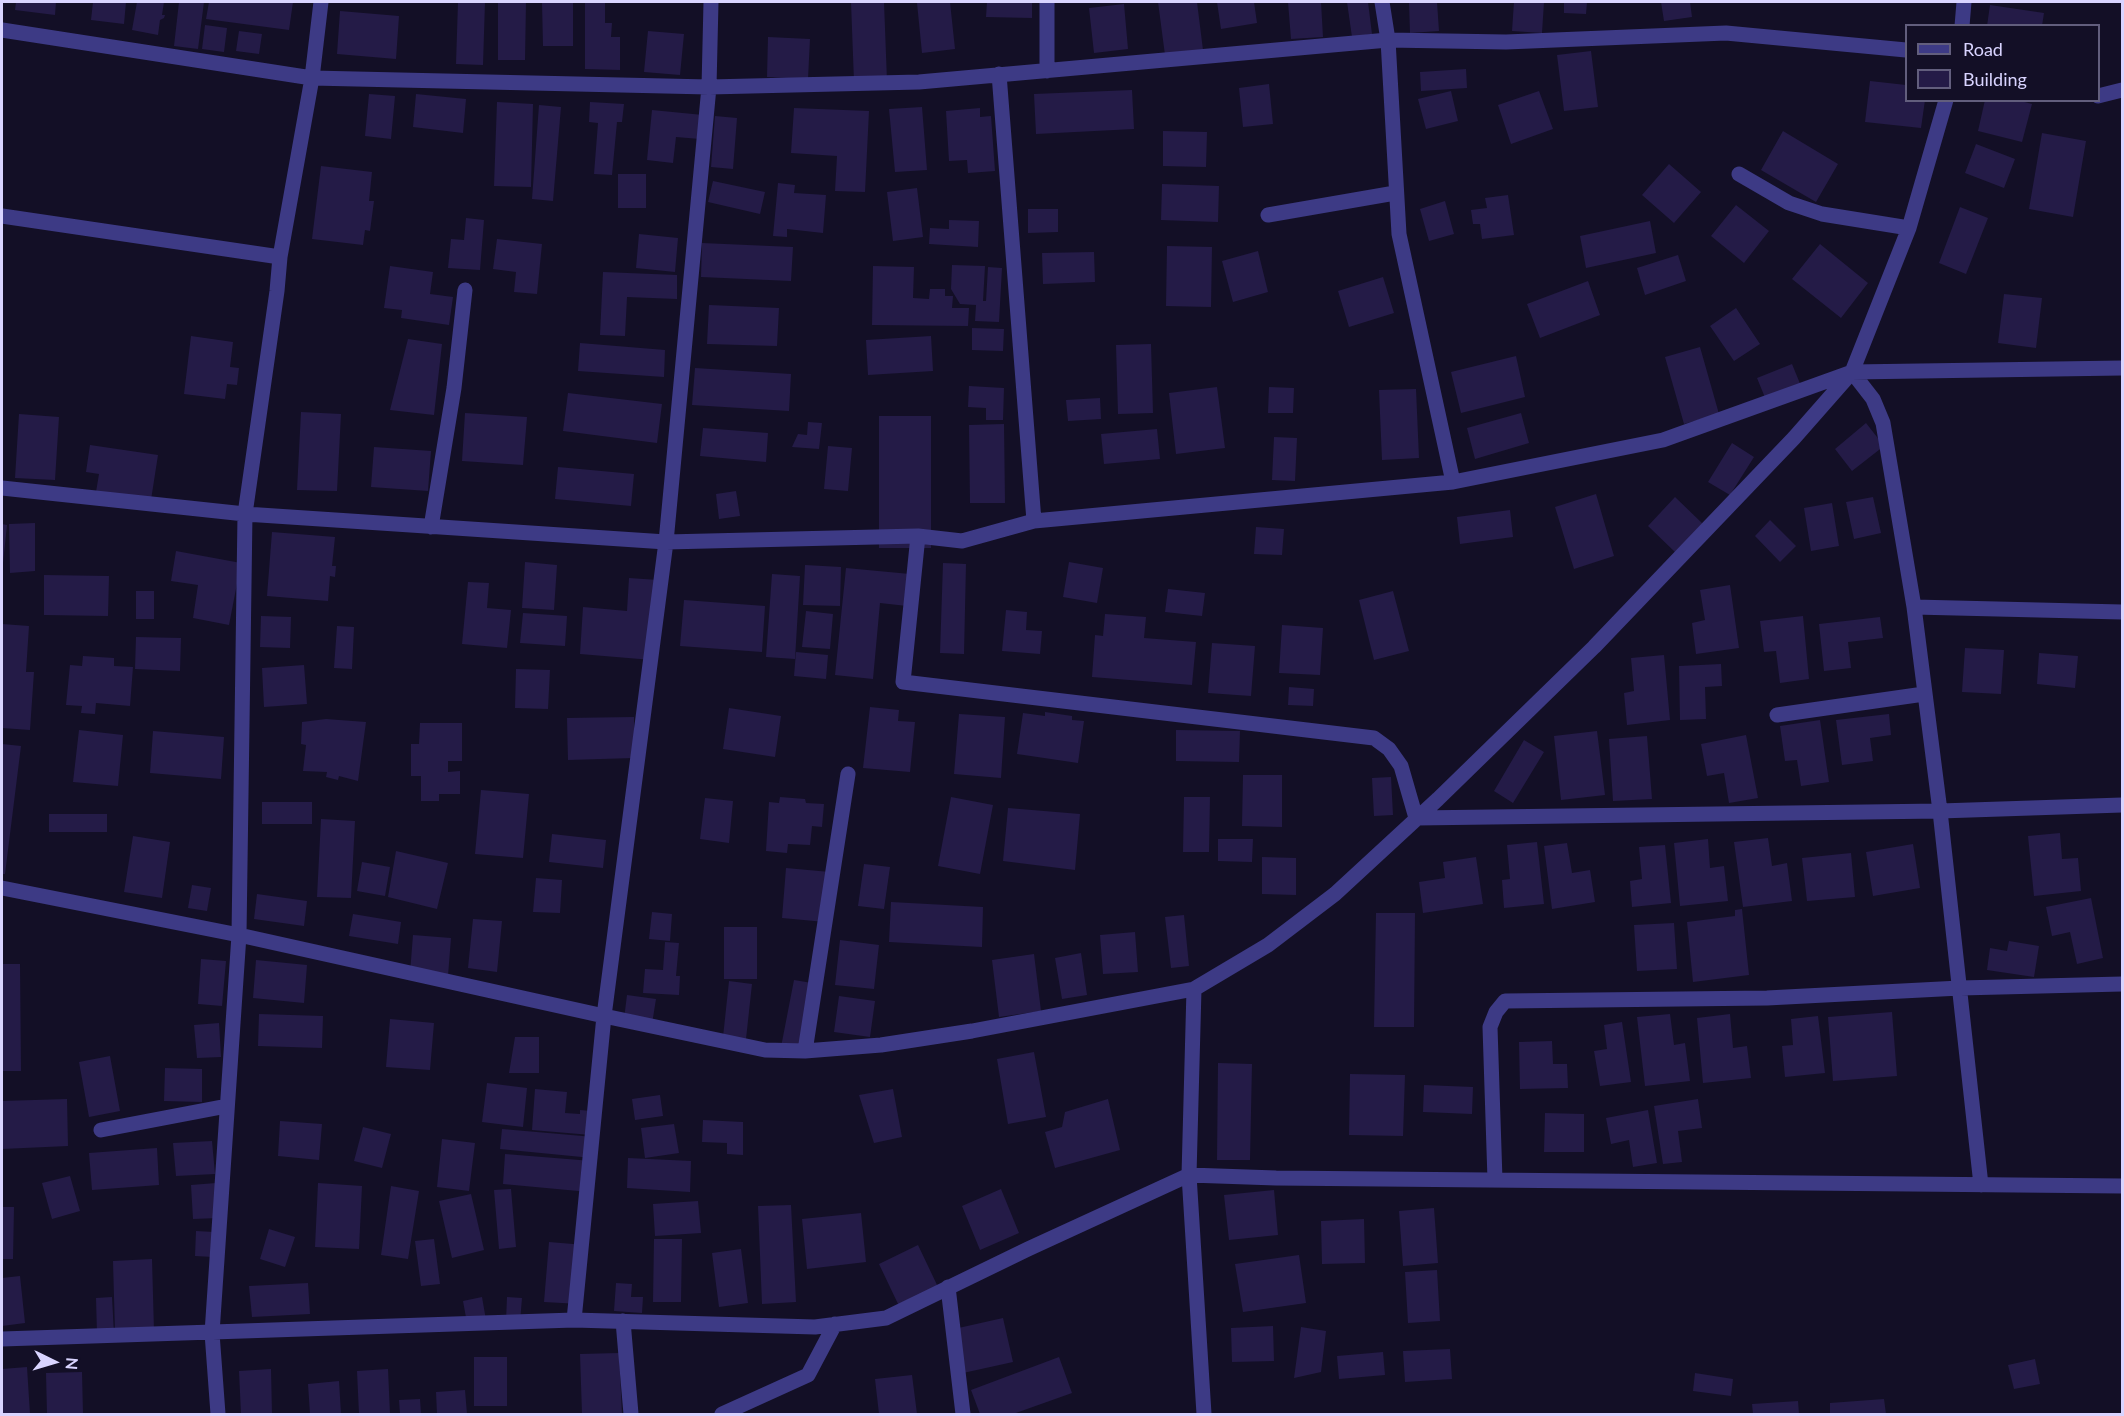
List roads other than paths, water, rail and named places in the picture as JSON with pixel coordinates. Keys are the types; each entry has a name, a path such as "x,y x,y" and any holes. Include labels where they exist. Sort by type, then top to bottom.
{"street":[{"path":"218,1414 212,1333 239,935 245,514 280,257 312,78 321,2"},
{"path":"574,1320 604,1016 666,542 709,87 711,2"},
{"path":"1047,2 1047,71"},
{"path":"1382,2 1388,40 1399,234 1453,482"},
{"path":"1962,24 1964,2"},
{"path":"2,30 312,78 709,87 919,82 1388,40 1506,42 1726,33 1905,50"},
{"path":"999,74 1034,521"},
{"path":"2100,96 2122,90"},
{"path":"2,888 239,935 765,1050 805,1051 881,1045 972,1031 1194,988 1268,945 1335,894 1594,647 1794,438 1852,372 1909,228 1945,102"},
{"path":"1739,174 1789,203 1822,214 1909,228"},
{"path":"1268,215 1395,193"},
{"path":"2,216 280,257"},
{"path":"431,527 454,388 465,290"},
{"path":"2,488 245,514 666,542 918,536 962,541 1034,521 1453,482 1663,440 1852,372 2122,368"},
{"path":"1852,372 1873,399 1883,423 1914,608 1940,811 1981,1185"},
{"path":"918,536 903,682 1374,738 1389,749 1401,766 1416,818"},
{"path":"1914,608 2122,612"},
{"path":"1777,715 1924,694"},
{"path":"805,1051 848,774"},
{"path":"1416,818 1940,811 2122,805"},
{"path":"1495,1180 1490,1028 1496,1012 1505,1001 1767,998 1960,988 2122,984"},
{"path":"1194,988 1189,1175 1204,1414"},
{"path":"101,1130 227,1106"},
{"path":"2,1339 574,1320 815,1327 886,1318 1189,1175 1276,1178 2122,1186"},
{"path":"948,1287 963,1414"},
{"path":"623,1322 631,1414"},
{"path":"722,1414 808,1375 835,1324"}]}
